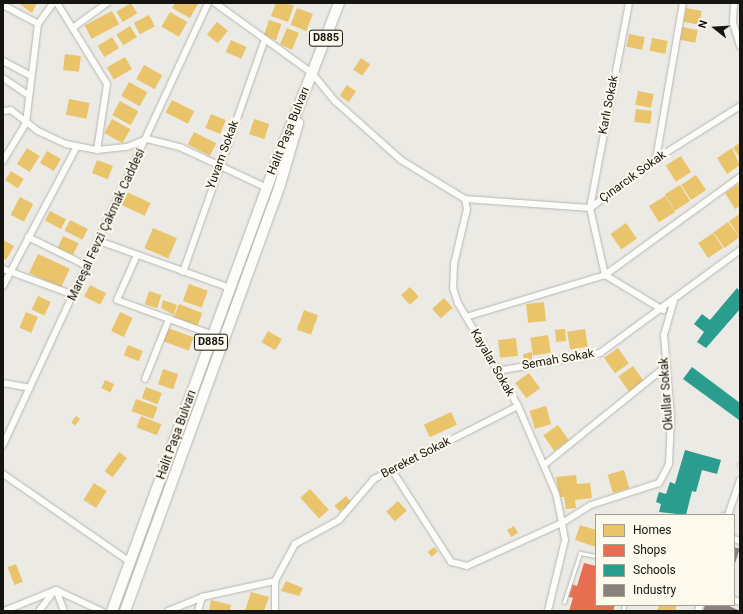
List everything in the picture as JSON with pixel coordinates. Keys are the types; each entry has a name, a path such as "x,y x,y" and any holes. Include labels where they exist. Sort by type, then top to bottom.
{"main road":[{"name":"D885","path":"312,73 339,3"},
{"name":"Halit Paşa Bulvarı","path":"112,611 267,188 312,73"},
{"name":"Halit Paşa Bulvarı","path":"125,611 279,188 312,73"}],"street":[{"path":"3,160 26,123 28,95 38,24 53,3"},
{"path":"57,3 74,27 107,84 97,150"},
{"path":"74,27 107,3"},
{"name":"Mareşal Fevzi Çakmak Caddesi","path":"3,445 147,139 208,3"},
{"path":"215,3 312,73 335,101 401,160 466,199"},
{"name":"Karlı Sokak","path":"590,208 628,3"},
{"path":"656,159 684,3"},
{"path":"734,3 732,23 740,46"},
{"path":"3,5 38,24"},
{"name":"Yuvam Sokak","path":"183,272 219,166 265,40"},
{"path":"3,60 31,76"},
{"path":"3,78 28,95"},
{"name":"Çınarcık Sokak","path":"466,199 590,208 656,159 740,106"},
{"path":"3,111 11,110 26,123 77,146 97,150 127,147 147,139 182,148 267,188"},
{"path":"3,286 77,146"},
{"path":"466,317 605,275 740,177"},
{"name":"Kayalar Sokak","path":"466,199 467,209 454,264 453,288 466,317 518,406 556,494 562,524"},
{"path":"590,208 605,275 662,310"},
{"path":"28,237 87,266"},
{"path":"99,241 230,288"},
{"name":"Semah Sokak","path":"497,371 600,353 662,310 740,250"},
{"path":"137,255 117,300 213,335"},
{"path":"3,268 10,273 74,296"},
{"name":"Okullar Sokak","path":"392,470 451,562 467,566 562,524 591,505 623,497 659,483 669,464 671,417 665,367 664,335 674,300"},
{"path":"145,379 169,319"},
{"path":"544,465 665,367"},
{"path":"3,383 30,388"},
{"name":"Bereket Sokak","path":"275,581 295,544 339,520 374,479 518,406"},
{"path":"3,474 130,562"},
{"path":"728,514 740,480"},
{"path":"548,611 565,540 562,524"},
{"path":"168,611 202,597 275,581 275,611"},
{"path":"39,611 56,590"},
{"path":"56,590 64,611"},
{"path":"4,611 56,590 101,611"},
{"path":"198,611 202,597"}],"lane":[{"path":"716,267 722,271"},
{"path":"665,367 673,368"},
{"path":"564,602 580,553 595,556"}],"building: Homes":[{"path":"18,3 37,3 32,13"},
{"path":"131,3 137,13 123,22 116,12"},
{"path":"175,3 198,4 190,18 172,8"},
{"path":"276,3 294,5 288,22 271,16"},
{"path":"297,8 313,14 306,31 291,25"},
{"path":"686,8 702,11 699,25 683,22"},
{"path":"112,11 119,24 92,39 85,26"},
{"path":"170,12 187,22 179,37 162,27"},
{"path":"149,15 155,27 140,34 134,23"},
{"path":"269,20 281,24 276,40 264,36"},
{"path":"217,22 228,31 218,43 207,34"},
{"path":"130,26 137,37 123,46 116,34"},
{"path":"682,27 698,30 695,43 680,40"},
{"path":"287,28 299,33 292,50 280,45"},
{"path":"629,34 645,37 642,50 627,47"},
{"path":"112,37 119,48 104,57 98,46"},
{"path":"652,38 668,41 665,54 650,51"},
{"path":"231,40 247,47 241,59 226,52"},
{"path":"65,54 81,56 79,72 63,70"},
{"path":"125,57 132,69 114,80 107,68"},
{"path":"361,58 370,64 362,76 353,70"},
{"path":"144,65 162,75 155,89 136,79"},
{"path":"129,82 147,92 140,106 121,96"},
{"path":"347,85 356,91 349,102 340,96"},
{"path":"638,91 654,94 651,108 635,105"},
{"path":"69,99 90,103 87,119 66,115"},
{"path":"172,100 194,111 188,124 166,112"},
{"path":"120,101 138,111 131,125 112,115"},
{"path":"636,109 652,111 650,124 634,122"},
{"path":"211,114 226,120 220,134 205,128"},
{"path":"112,119 130,129 123,143 104,133"},
{"path":"254,119 269,124 264,139 249,134"},
{"path":"194,132 216,143 210,156 188,144"},
{"path":"740,142 740,158 733,148"},
{"path":"27,148 40,156 30,172 17,164"},
{"path":"732,148 740,165 727,174 717,158"},
{"path":"47,151 61,159 54,171 40,163"},
{"path":"681,156 691,172 676,182 666,166"},
{"path":"97,160 113,166 108,179 92,173"},
{"path":"11,171 24,179 18,188 5,180"},
{"path":"696,175 706,190 691,200 681,185"},
{"path":"740,183 740,206 735,209 725,193"},
{"path":"680,185 690,201 675,211 665,195"},
{"path":"127,192 151,203 145,216 121,205"},
{"path":"665,196 675,212 659,222 649,206"},
{"path":"20,197 33,204 24,222 11,215"},
{"path":"50,211 66,219 61,229 45,221"},
{"path":"740,214 740,238 729,221"},
{"path":"70,220 88,229 82,240 65,231"},
{"path":"728,222 739,237 725,248 713,233"},
{"path":"626,223 637,239 621,249 610,234"},
{"path":"153,228 177,238 168,258 144,248"},
{"path":"713,233 723,248 708,258 698,243"},
{"path":"63,236 79,243 73,255 58,248"},
{"path":"3,240 14,246 6,260 3,258"},
{"path":"38,254 70,269 61,288 29,273"},
{"path":"189,284 208,291 202,308 183,301"},
{"path":"90,285 106,293 100,305 84,297"},
{"path":"410,287 419,297 410,305 401,295"},
{"path":"149,291 161,295 157,308 145,304"},
{"path":"38,296 51,302 44,316 32,310"},
{"path":"444,298 453,308 441,318 432,309"},
{"path":"163,300 177,305 174,315 161,308"},
{"path":"544,302 546,321 528,323 526,304"},
{"path":"179,304 202,313 197,326 174,317"},
{"path":"304,310 318,315 311,335 297,330"},
{"path":"26,312 38,317 31,333 19,328"},
{"path":"120,312 133,318 124,337 111,331"},
{"path":"168,328 193,337 189,350 163,341"},
{"path":"565,329 566,341 556,342 555,330"},
{"path":"585,329 588,347 570,350 567,332"},
{"path":"268,331 282,339 275,350 262,342"},
{"path":"548,335 551,353 533,356 530,338"},
{"path":"516,338 518,356 500,358 498,340"},
{"path":"128,345 143,351 139,361 124,355"},
{"path":"618,348 629,364 615,373 604,358"},
{"path":"532,352 532,360 524,361 523,354"},
{"path":"633,366 644,382 629,392 618,376"},
{"path":"163,369 178,374 173,389 158,384"},
{"path":"529,373 540,388 526,398 515,383"},
{"path":"105,380 114,384 110,392 101,388"},
{"path":"146,387 162,393 158,404 142,398"},
{"path":"136,399 158,407 153,419 132,411"},
{"path":"546,406 551,424 535,429 530,411"},
{"path":"451,412 457,425 430,437 424,425"},
{"path":"76,416 80,419 75,425 71,422"},
{"path":"141,416 161,424 157,435 137,427"},
{"path":"558,425 569,441 554,451 543,435"},
{"path":"119,452 127,458 113,477 105,471"},
{"path":"624,470 629,488 613,493 608,475"},
{"path":"576,475 577,484 590,483 592,498 575,500 576,508 566,509 564,497 559,497 556,477"},
{"path":"94,483 107,491 96,508 83,500"},
{"path":"310,489 329,510 319,519 300,498"},
{"path":"346,496 351,502 340,512 335,506"},
{"path":"398,501 407,511 395,521 386,512"},
{"path":"580,525 595,530 595,547 575,540"},
{"path":"514,526 518,533 511,537 507,530"},
{"path":"434,547 438,552 432,557 428,552"},
{"path":"16,564 23,582 14,585 8,567"},
{"path":"286,581 303,588 299,596 281,591"},
{"path":"251,592 269,597 264,611 245,611"},
{"path":"211,600 231,605 230,611 209,611"},
{"path":"659,606 677,606 675,611 657,611"}],"building: Shops":[{"path":"584,563 595,566 595,606 615,606 613,611 569,611 573,598 566,596 569,583 577,586"}],"building: Schools":[{"path":"737,288 740,291 740,309 706,348 697,342 704,332 694,324 702,314 710,320"},
{"path":"692,367 740,403 739,420 683,379"},
{"path":"685,450 721,460 717,474 702,470 696,492 692,491 686,514 659,512 661,504 656,502 659,492 666,494 670,482 675,484"}],"building: Industry":[{"path":"735,547 740,549 735,563"},
{"path":"705,606 729,606 740,611 703,611"}]}
